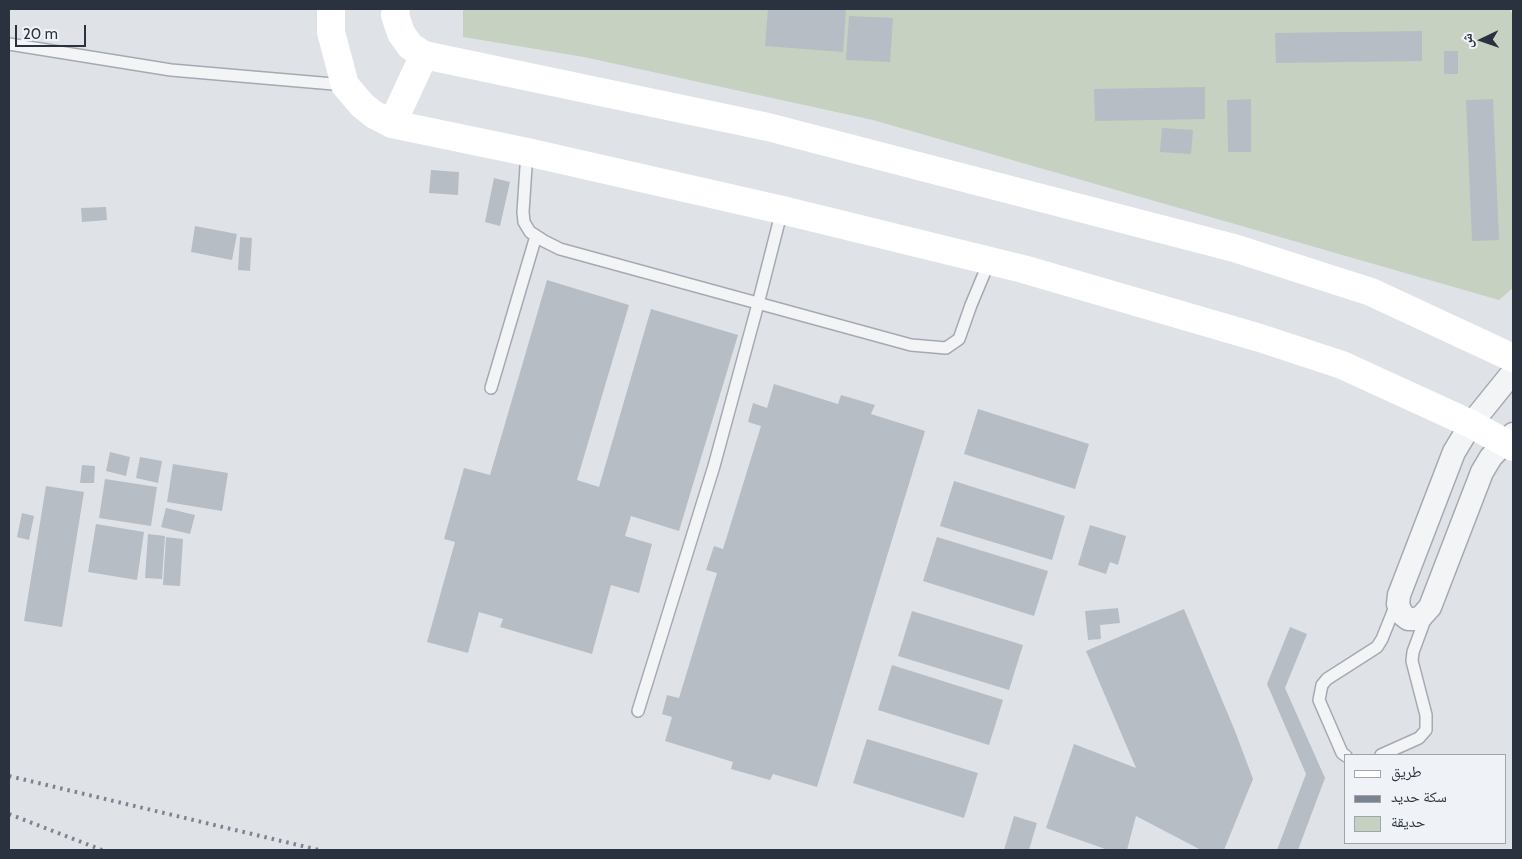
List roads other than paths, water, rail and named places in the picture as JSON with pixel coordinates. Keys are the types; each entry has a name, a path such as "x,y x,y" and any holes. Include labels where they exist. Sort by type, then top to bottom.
{"street":[{"path":"331,9 331,32 345,85 362,105 373,114 392,124 526,152 782,210 1023,269 1241,333 1342,365 1471,424 1510,441 1491,457 1482,472 1430,607 1421,617 1408,619 1400,610 1398,604 1399,595 1454,452 1471,424 1513,372"},
{"path":"396,9 395,15 401,33 410,46 424,55 768,127 1234,248 1371,292 1513,358"},
{"path":"392,124 424,55"}],"lane":[{"path":"9,44 171,70 345,85"},
{"path":"526,152 524,222 530,232 560,249 911,345 946,348 959,339 989,262"},
{"path":"638,711 714,466 782,210"},
{"path":"491,388 536,236"},
{"path":"1344,754 1319,700 1322,684 1377,647 1399,595"},
{"path":"1383,754 1419,738 1426,730 1426,715 1412,661 1413,652 1430,607"}],"railway":[{"path":"9,776 319,850"},
{"path":"9,814 102,850"}]}
